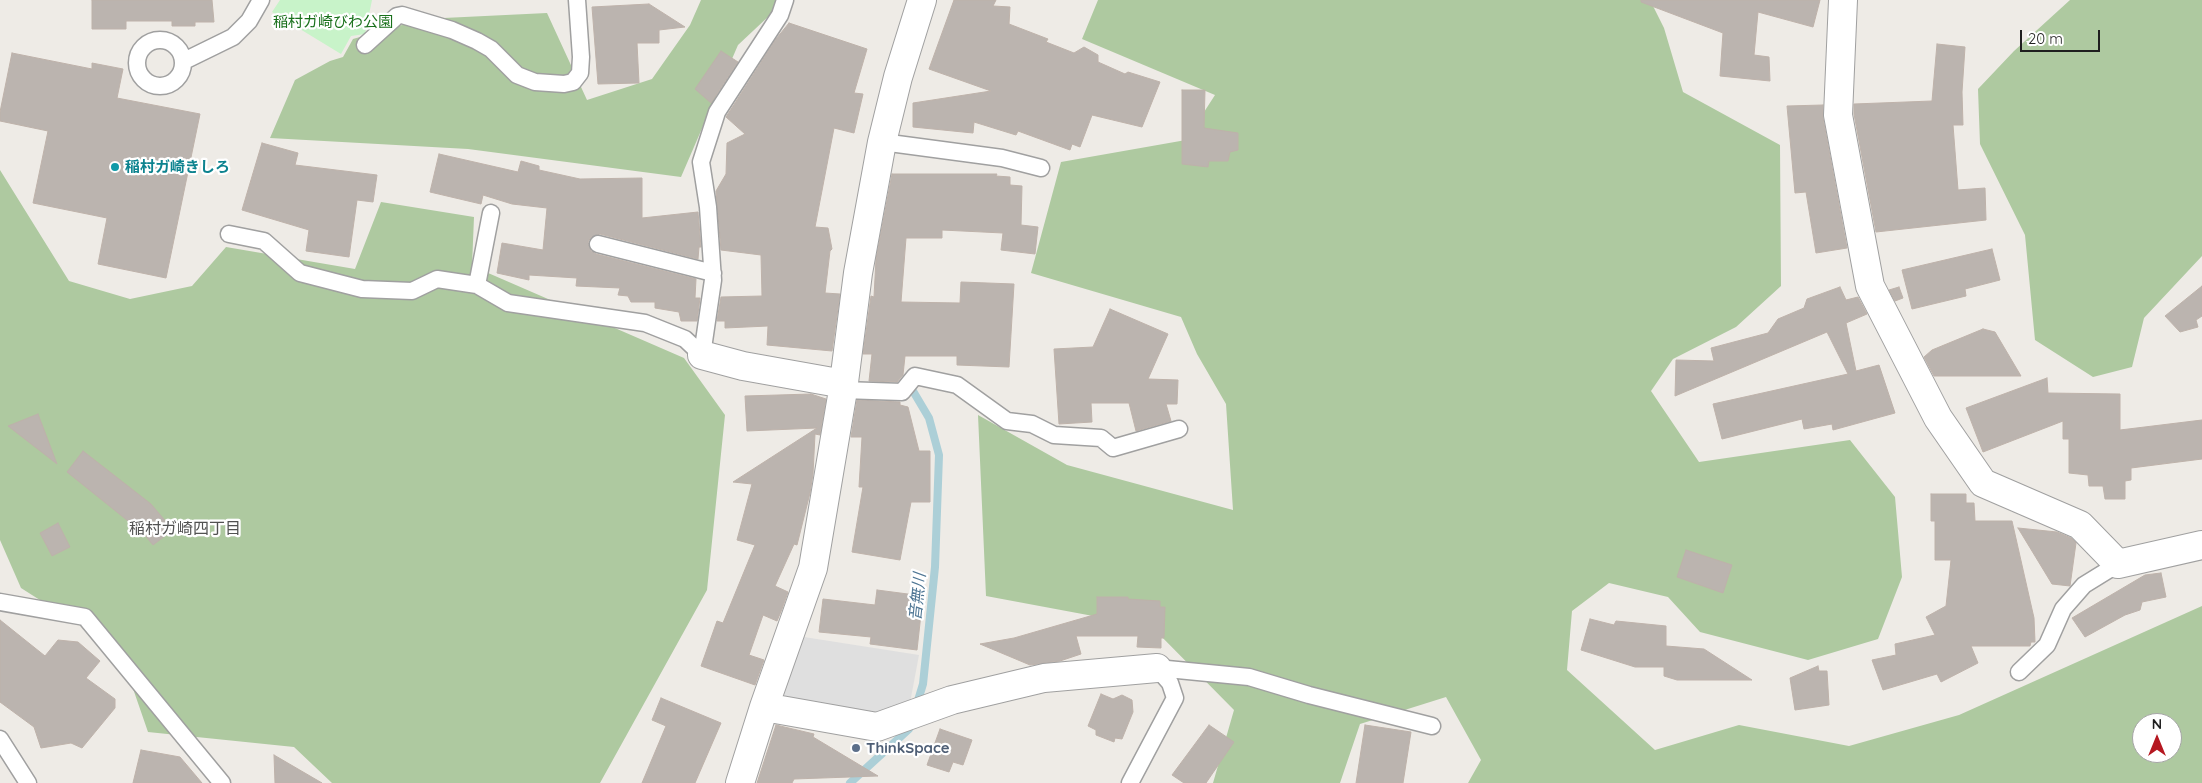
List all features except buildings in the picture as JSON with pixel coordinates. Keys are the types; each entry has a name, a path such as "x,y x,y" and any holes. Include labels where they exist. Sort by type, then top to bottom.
{"street":[{"path":"740,783 764,707 813,568 843,387 858,273 882,142 898,77 922,0"},
{"path":"1843,0 1838,115 1870,286 1938,418 1983,483 2080,525 2118,564 2202,545"},
{"path":"702,355 743,366 843,387"},
{"path":"764,707 877,726 911,716 952,700 1044,678 1157,668"}],"lane":[{"path":"184,61 233,37 249,21 261,0"},
{"path":"365,45 397,16 402,15 452,30 477,41 491,49 517,75 535,82 564,84 573,82 580,73 581,57 577,0"},
{"path":"702,355 713,273 708,207 701,162 717,112 780,15 785,0"},
{"path":"882,142 1002,158 1041,168"},
{"path":"477,285 491,213"},
{"path":"229,234 264,241 300,273 362,289 412,292 436,280 477,285 508,303 645,323 685,339 702,355"},
{"path":"598,244 713,273"},
{"path":"843,387 902,392 915,376 957,385 1007,421 1032,424 1054,435 1101,438 1113,448 1179,429"},
{"path":"2019,672 2047,645 2063,609 2084,585 2118,564"},
{"path":"0,602 85,618 222,783"},
{"path":"1157,668 1249,677 1326,700 1432,726"},
{"path":"1130,783 1175,698 1170,683 1157,668"},
{"path":"0,739 28,783"}],"green space":[{"name":"稲村ガ崎びわ公園","path":"280,0 372,0 365,34 351,36 341,54 272,12"},
{"path":"701,0 786,0 738,45 681,177 468,149 270,138 295,80 330,61 343,57 353,39 423,19 547,13 587,100 652,79 690,25"},
{"path":"1098,0 1650,0 1664,28 1683,92 1780,145 1781,286 1736,327 1673,359 1651,391 1699,462 1850,440 1895,497 1902,577 1878,639 1808,660 1700,632 1668,597 1609,583 1572,611 1567,670 1655,750 1739,725 1849,746 1959,715 2202,606 2202,783 1468,783 1481,760 1446,697 1360,724 1340,783 1213,783 1234,710 1152,627 986,596 978,415 1067,465 1233,510 1226,404 1197,354 1181,317 1031,273 1061,162 1186,140 1215,95 1082,39"},
{"path":"2070,0 2202,0 2202,256 2144,318 2132,367 2093,377 2035,340 2025,235 1980,144 1978,89 2014,51"},
{"path":"0,170 69,281 130,299 192,286 226,247 355,269 381,202 474,217 472,266 684,358 725,415 707,590 600,783 332,783 294,747 148,732 120,651 21,588 0,540"}],"shaded area":[{"path":"804,637 919,655 910,703 884,718 780,700"}],"waterway":[{"name":"音無川","path":"913,391 929,418 939,455 935,567 923,684 916,707"},
{"name":"音無川","path":"850,783 909,729 911,723"}],"place":[{"name":"稲村ガ崎きしろ","path":"115,167"},
{"name":"ThinkSpace","path":"856,748"}],"district":[{"name":"稲村ガ崎四丁目","path":"185,529"}]}
